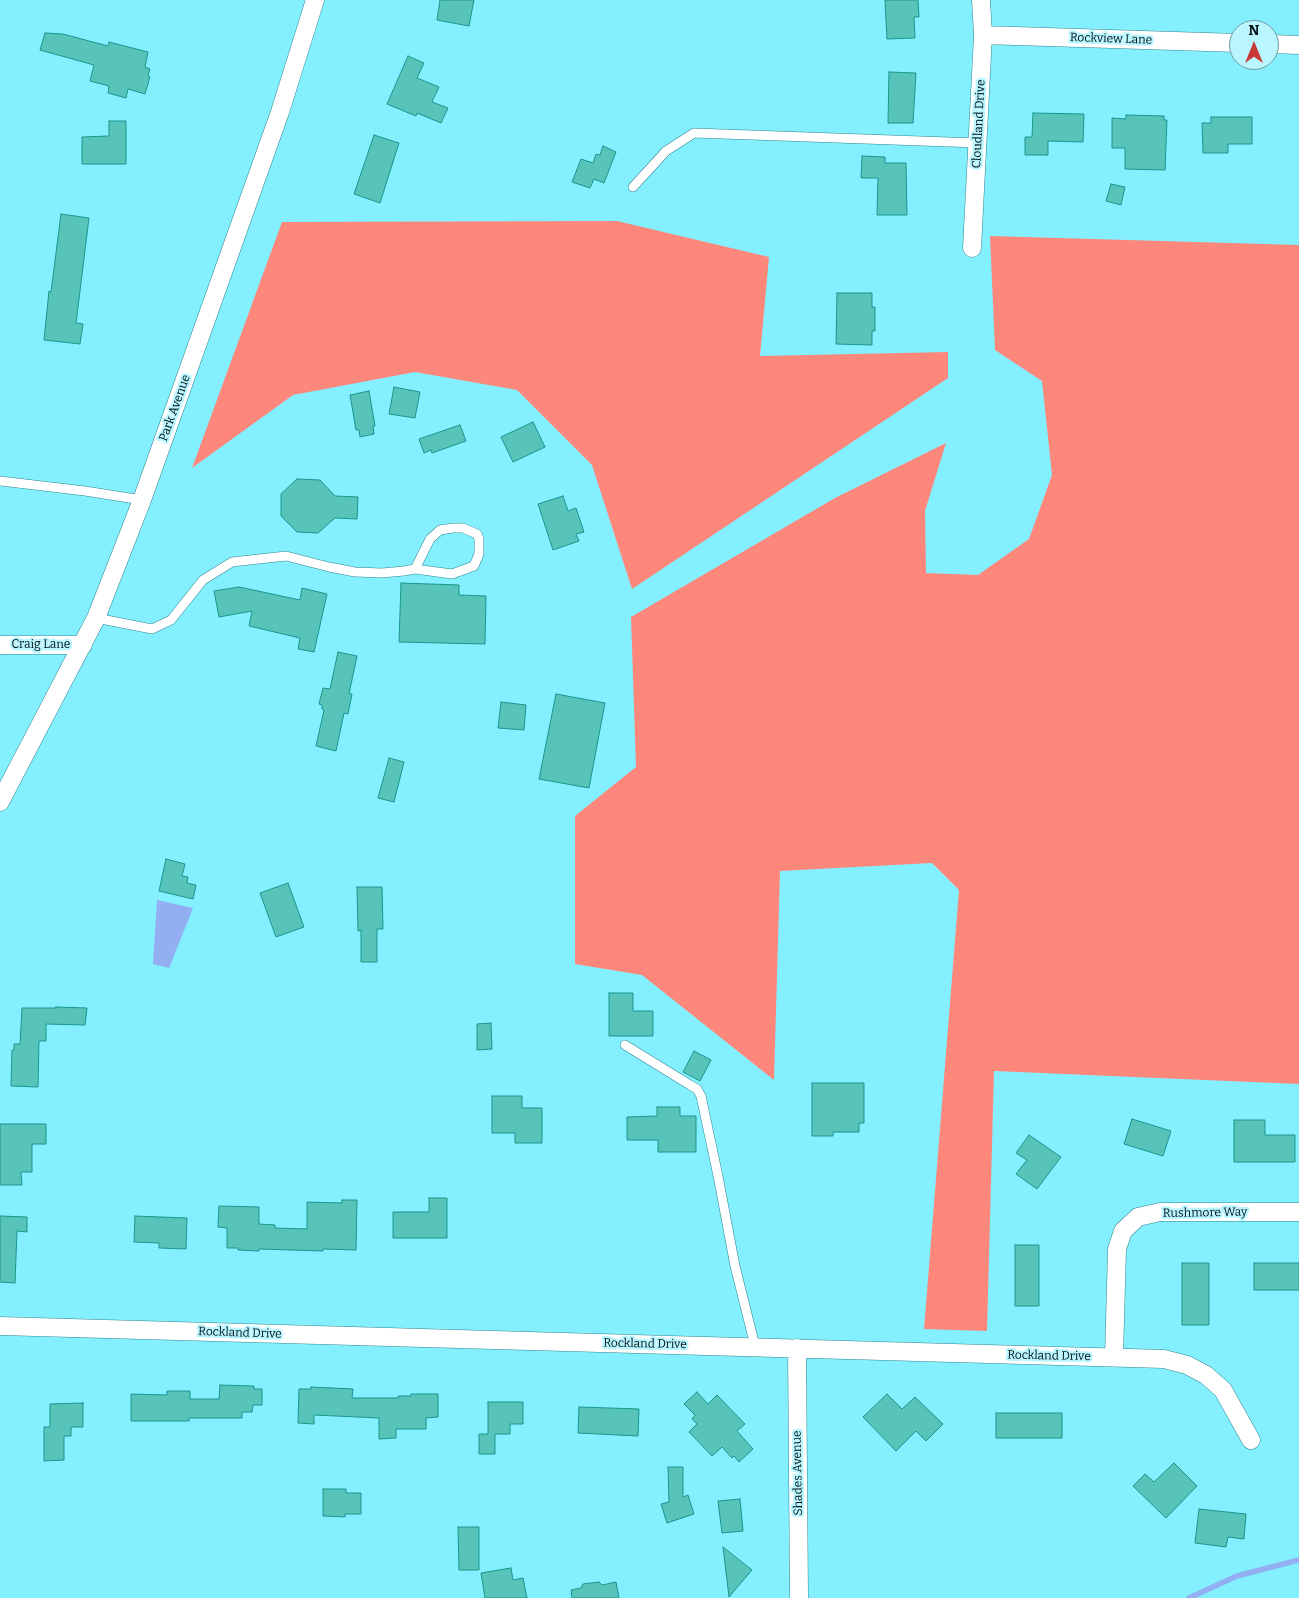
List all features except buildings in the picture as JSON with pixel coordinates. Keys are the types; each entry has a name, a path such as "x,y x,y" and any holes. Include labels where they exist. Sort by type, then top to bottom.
{"street":[{"name":"Park Avenue","path":"0,802 96,618 142,500 280,112 315,0"},
{"name":"Cloudland Drive","path":"972,248 983,34 981,0"},
{"name":"Rockview Lane","path":"983,34 1229,43"},
{"path":"1279,44 1299,45"},
{"name":"Craig Lane","path":"0,645 83,645"},
{"name":"Rushmore Way","path":"1114,1356 1117,1249 1123,1231 1138,1218 1160,1212 1299,1212"},
{"name":"Rockland Drive","path":"0,1326 755,1346 977,1355 1114,1356 1164,1359 1187,1365 1206,1375 1223,1390 1251,1440"},
{"name":"Shades Avenue","path":"797,1348 799,1598"}],"lane":[{"path":"633,187 666,151 694,132 978,143"},
{"path":"0,481 142,500"},
{"path":"96,618 152,629 171,620 203,580 232,562 286,556 355,572 404,572 415,569 452,574 474,566 478,554 479,539 477,534 463,528 440,530 430,539 415,569"},
{"path":"625,1045 690,1085 701,1096 735,1266 755,1346"}],"shaded area":[{"path":"617,221 769,257 760,356 948,352 948,378 632,589 592,465 517,390 415,372 293,395 192,468 282,222"},
{"path":"990,236 1299,245 1299,1084 994,1071 987,1331 924,1329 959,890 932,863 780,871 774,1080 642,975 575,964 575,816 636,767 631,617 835,498 946,443 925,511 926,573 978,575 1029,539 1052,475 1042,381 995,350"}],"water":[{"path":"157,900 193,908 169,968 153,964"}],"waterway":[{"path":"1189,1598 1237,1576 1299,1560"}]}
